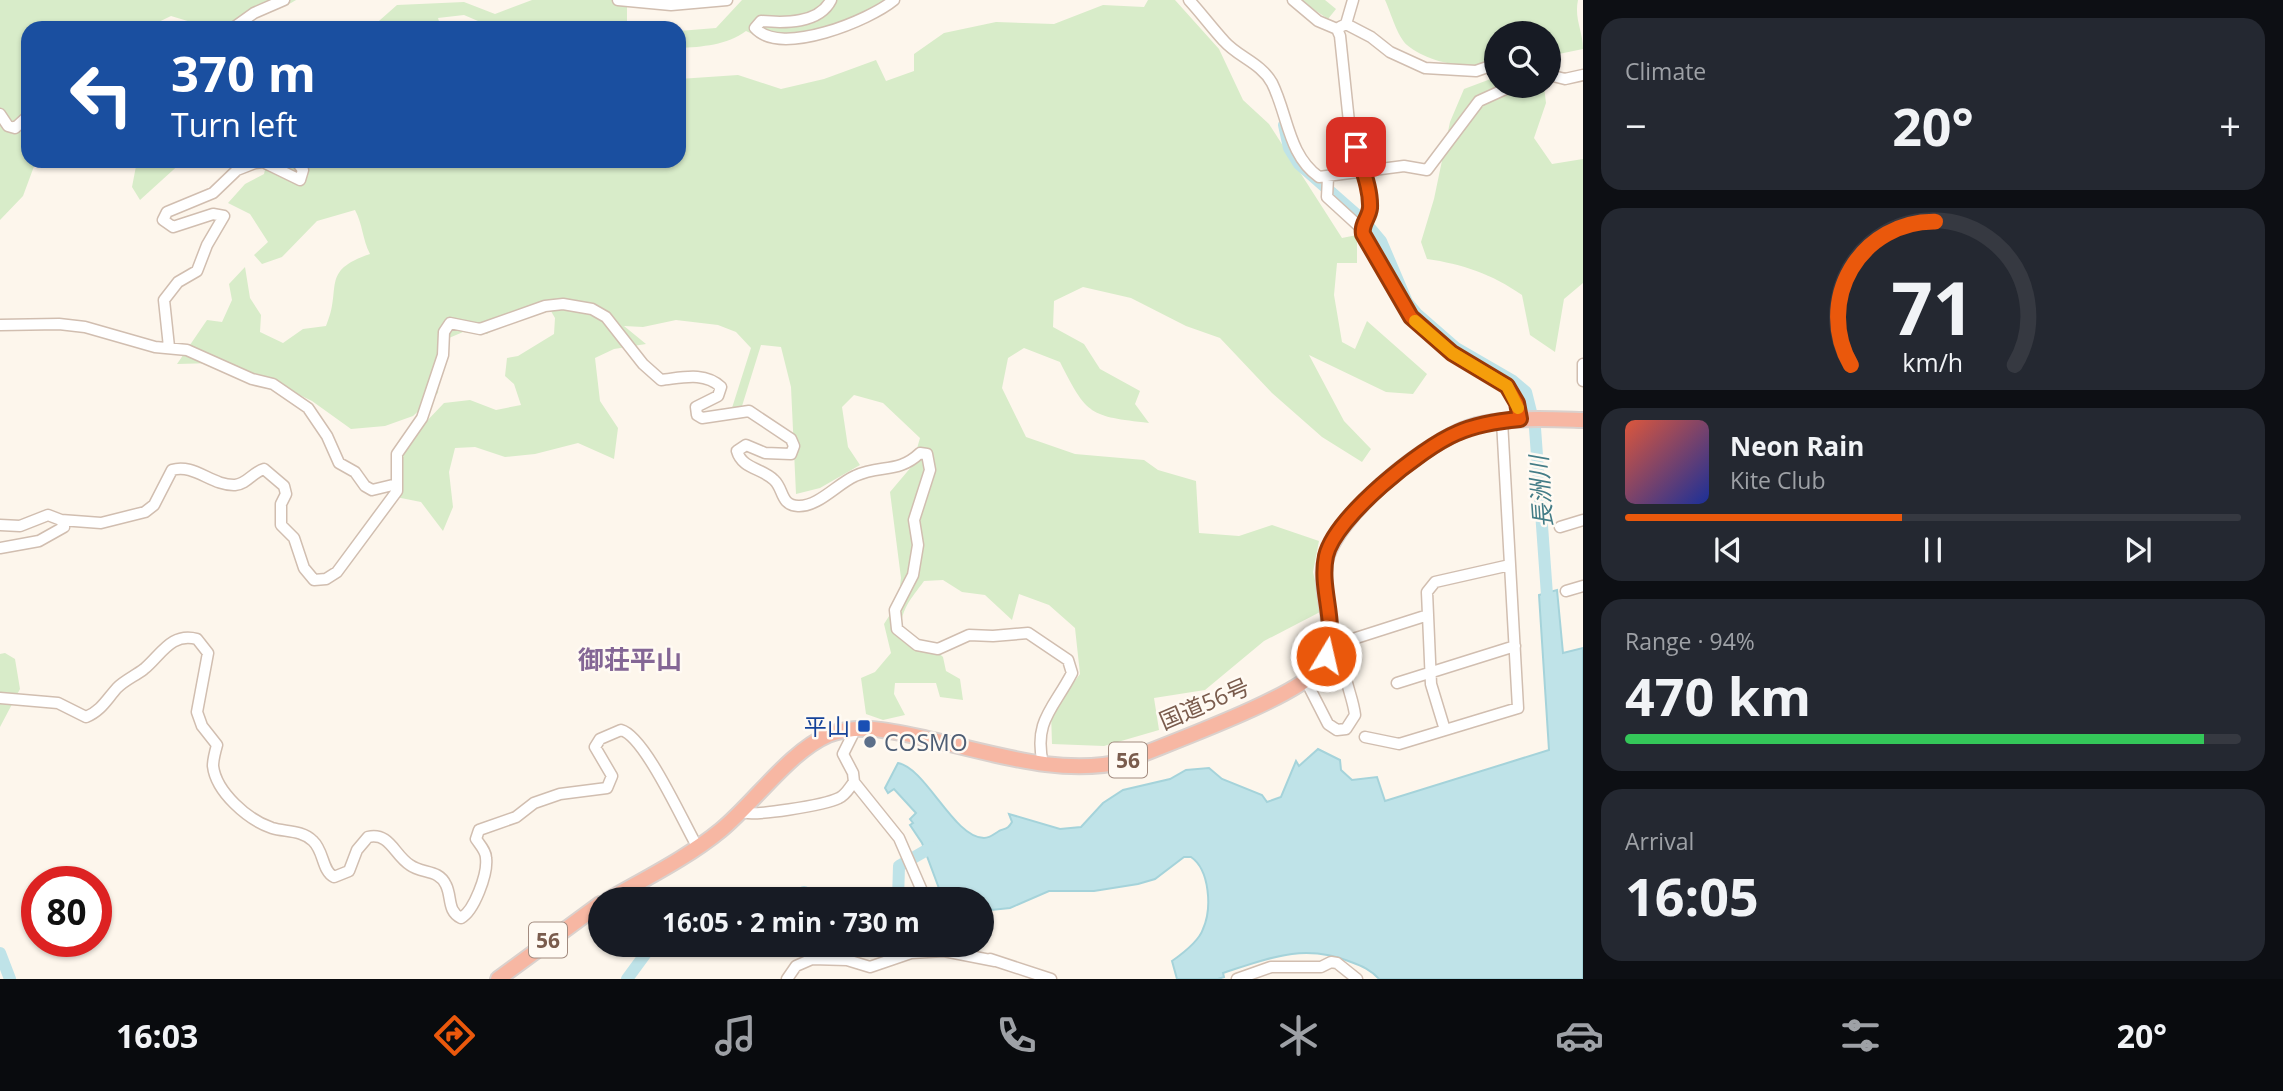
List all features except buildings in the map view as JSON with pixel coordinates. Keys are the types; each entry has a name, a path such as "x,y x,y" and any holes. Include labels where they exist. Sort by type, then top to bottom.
{"highway":[{"name":"国道56号","path":"630,887 698,848 807,750 828,735 855,730 890,731 1043,764 1075,768 1102,766 1126,761 1306,681 1326,656 1331,641 1324,570 1326,554 1339,528 1427,449 1455,433 1502,421 1583,420"},
{"name":"56","path":"498,979 560,930 588,912"}],"street":[{"path":"250,21 284,0"},
{"path":"618,0 671,5 727,0"},
{"path":"831,0 819,14 793,22 761,21 755,28 771,38 800,39 876,13 894,0"},
{"path":"1189,0 1224,42 1270,80 1285,113 1299,158 1319,177 1328,178 1404,166 1427,170 1479,101 1486,98"},
{"path":"1293,0 1318,21 1371,37 1390,52 1425,68 1476,71 1484,68"},
{"path":"1353,0 1341,26 1349,122 1370,210 1362,229"},
{"path":"1561,77 1583,75"},
{"path":"0,114 8,126 15,128 21,122"},
{"path":"169,347 164,300 178,282 197,271 207,245 224,216 213,214 173,226 163,220 167,212 214,193 242,168"},
{"path":"275,168 300,180 301,168"},
{"path":"1328,178 1327,197 1362,229 1411,317 1452,353 1507,386 1528,419"},
{"path":"0,526 20,526 43,515 61,520 101,523 145,512 154,505 172,470 180,467 214,482 239,485 264,469 284,486 286,494 281,504 281,525 294,538 309,576 320,580 337,572 390,502 397,484 394,471 397,454 422,418 443,355 444,331 450,323 489,328 517,314 563,304 592,309 606,317 643,363 661,380 697,377 717,383 721,387 718,396 696,407 697,415 702,418 749,411 791,439 794,450 791,454 765,453 747,445 737,451 742,461 775,480 785,501 791,505 808,505 865,471 900,468 924,452 928,454 930,470 915,511 918,545 913,575 895,610 897,629 917,645 938,649 969,635 1028,633 1068,660 1072,673 1051,706 1038,739 1043,764"},
{"path":"0,324 72,324 145,345 169,347 205,356 252,379 285,390 317,419 339,463 360,475 365,486 372,490 397,484"},
{"path":"1583,364 1583,381"},
{"path":"1365,737 1399,744 1518,708 1502,421"},
{"path":"0,548 49,537 64,527 61,520"},
{"path":"1560,527 1583,520"},
{"path":"1445,730 1430,672 1427,592 1436,582 1510,565"},
{"path":"1566,591 1583,586"},
{"path":"1306,681 1328,724 1337,730 1346,729 1355,715 1343,669 1350,643 1356,638 1428,615"},
{"path":"0,698 58,703 86,717 99,710 122,683 143,670 169,643 182,637 197,639 208,653 197,703 199,720 217,745 213,761 217,778 240,808 266,825 301,834 313,841 328,874 334,877 349,871 357,850 368,836 387,840 412,867 437,874 443,880 453,912 461,918 473,906 485,870 486,857 476,839 479,830 516,817 534,803 560,794 607,788 612,776 595,747 600,739 621,730 631,734 661,777 698,848"},
{"path":"1397,682 1515,646"},
{"path":"741,812 758,814 826,802 845,795 853,782 853,773 843,754 855,730"},
{"path":"853,782 898,838 920,887"},
{"path":"787,979 796,966 812,959 847,960 870,967 904,954 944,951 995,961"},
{"path":"984,957 1051,979"},
{"path":"1237,979 1270,967 1321,967 1331,962 1337,962 1357,979"}],"green space":[{"path":"0,0 296,0 252,21 188,21 171,16 161,21 21,21 21,168 33,168 23,196 0,220"},
{"path":"532,0 627,0 627,21 478,21 464,15 438,18 439,21 379,21 397,5 464,2 495,14"},
{"path":"742,0 883,0 883,5 846,27 804,43 772,43 746,31 723,42 686,47 686,30 716,28"},
{"path":"1148,0 1175,0 1219,49 1243,100 1269,124 1342,238 1357,235 1357,263 1337,263 1334,295 1342,342 1355,349 1367,321 1427,374 1413,394 1386,392 1309,355 1344,421 1371,449 1362,462 1322,437 1272,393 1220,338 1186,326 1131,298 1083,287 1054,301 1053,327 1084,344 1100,369 1140,391 1135,404 1149,423 1114,418 1092,410 1077,393 1060,362 1024,348 1008,358 1002,388 1026,437 1075,454 1144,460 1158,470 1196,481 1199,533 1239,536 1272,525 1319,541 1313,572 1322,611 1264,641 1205,690 1154,698 1159,730 1104,746 1052,744 1051,713 1080,674 1075,628 1049,605 1019,594 1012,620 985,595 962,592 943,580 924,581 913,596 903,615 902,640 915,650 934,649 943,657 946,671 960,679 963,700 940,697 936,683 895,683 894,694 905,715 883,720 866,714 861,678 875,672 891,653 884,624 898,602 901,578 890,492 912,466 920,438 883,403 854,395 842,407 848,447 860,465 820,488 796,494 791,387 781,347 761,345 738,419 732,408 751,348 736,332 718,325 676,320 643,327 624,326 646,344 614,349 595,358 600,401 618,428 614,459 578,443 535,454 505,457 475,447 455,448 449,472 453,507 443,531 421,502 396,497 403,446 444,403 470,400 496,410 521,405 514,384 505,376 507,358 518,356 554,334 555,318 545,301 517,313 487,334 463,332 442,341 438,393 413,416 385,426 351,429 312,401 273,382 214,363 177,364 207,320 222,322 232,300 229,284 245,267 250,298 261,315 260,332 283,343 303,329 326,326 338,274 354,260 370,254 355,210 317,221 282,257 262,264 254,255 268,242 250,214 228,203 245,184 264,174 265,168 686,168 686,79 738,75 781,89 824,79 876,60 886,81 914,71 914,54 944,33 996,22 1054,24 1103,5 1144,7"},
{"path":"1300,0 1325,0 1336,9 1328,19"},
{"path":"1385,0 1578,0 1577,13 1583,49 1561,54 1561,21 1484,21 1484,64 1450,64 1416,51 1403,41"},
{"path":"1484,82 1484,98 1545,98 1534,138 1552,164 1583,159 1583,283 1564,299 1555,352 1530,335 1522,295 1476,271 1427,259 1421,242 1434,199 1450,122 1464,89"},
{"path":"136,168 175,168 140,200 132,187"},
{"path":"5,653 15,659 20,689 0,727 0,654"}],"water":[{"path":"1557,590 1563,653 1583,648 1583,979 1379,979 1366,969 1334,956 1302,953 1256,962 1223,973 1224,977 1218,979 1177,979 1172,961 1198,938 1208,911 1206,880 1191,857 1184,857 1155,879 1138,884 1094,891 1049,891 1010,908 994,910 994,887 938,887 922,843 910,825 913,823 910,819 916,813 894,789 888,793 885,788 898,763 909,768 962,827 973,835 986,838 1009,826 1012,822 1009,814 1060,829 1081,827 1103,803 1123,790 1170,779 1186,770 1209,768 1222,779 1262,795 1267,802 1281,797 1296,761 1299,766 1318,749 1340,760 1341,770 1352,780 1377,777 1385,801 1549,750 1539,595"}],"waterway":[{"name":"長洲川","path":"1284,125 1289,148 1299,164 1365,222 1381,241 1407,302 1417,314 1456,348 1513,381 1526,392 1535,428 1548,609"},
{"path":"898,887 899,866 932,847"},
{"path":"0,953 10,979"},
{"path":"627,979 643,957"}],"slow traffic":[{"path":"1415,321 1452,353 1507,386 1518,408"}],"place":[{"name":"平山","path":"864,726"},
{"name":"COSMO","path":"870,742"}],"district":[{"name":"御荘平山","path":"630,659"}],"route":[{"path":"1326,656 1332,626 1325,583 1326,554 1345,521 1427,449 1476,425 1520,419 1517,403 1507,386 1452,353 1404,308 1376,253 1363,234 1362,229 1370,210 1356,147"}]}
